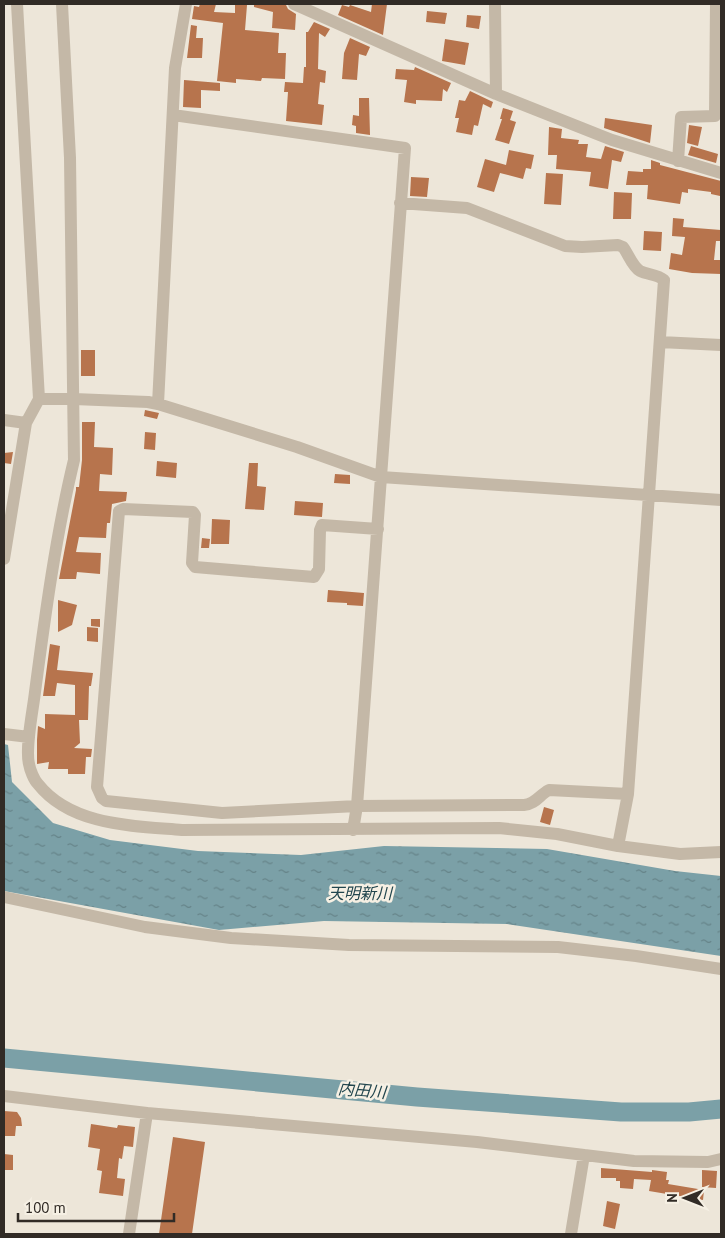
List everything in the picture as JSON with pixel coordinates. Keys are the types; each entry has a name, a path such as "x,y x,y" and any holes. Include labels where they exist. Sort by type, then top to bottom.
{"street":[{"path":"4,559 26,423 39,399 17,4"},
{"path":"62,4 70,158 74,460 66,494 29,737 28,763 37,783 54,801 74,812 100,820 131,826 182,830 499,828 557,834 618,846 680,854 721,852"},
{"path":"158,404 175,68 186,4"},
{"path":"294,4 496,94 612,140 721,174"},
{"path":"495,4 496,94"},
{"path":"678,161 681,117 715,116 716,4"},
{"path":"173,115 405,148 357,806 353,830"},
{"path":"400,203 467,208 565,246 618,245 623,247 633,265 640,271 660,276 664,280 628,794 618,846"},
{"path":"660,342 721,345"},
{"path":"39,399 148,402 158,404 297,447 381,478 721,500"},
{"path":"4,420 26,423"},
{"path":"378,529 322,525 320,530 319,569 317,576 314,577 195,567 192,563 195,515 193,512 122,509 119,511 98,787 102,798 106,801 222,813 357,806 530,804 549,790 628,794"},
{"path":"4,734 29,737"},
{"path":"4,897 145,927 231,938 350,945 558,947 636,956 721,969"},
{"path":"4,1096 147,1113 477,1142 634,1161 708,1162 721,1159"},
{"path":"129,1234 147,1113"},
{"path":"571,1234 584,1155"}],"water":[{"name":"天明新川","path":"4,744 8,745 12,782 53,823 110,840 198,851 301,855 384,846 547,849 675,871 721,876 721,956 507,924 324,921 219,930 4,891"}],"building":[{"path":"200,4 216,4 214,12 235,13 235,4 247,5 245,30 279,33 278,53 286,53 285,79 262,78 261,81 236,79 236,83 217,81 223,23 192,19 194,6 199,7"},
{"path":"254,4 286,5 288,9 296,14 295,30 272,28 273,12 254,7"},
{"path":"372,4 387,4 383,35 338,15 342,5 349,7 350,5 371,12"},
{"path":"427,11 447,13 445,24 426,22"},
{"path":"467,15 481,16 479,29 466,27"},
{"path":"314,22 330,29 325,37 319,33 318,69 326,71 325,83 320,82 318,104 324,105 322,125 286,121 288,92 284,92 285,82 303,83 304,67 306,67 306,32 308,32"},
{"path":"191,25 197,26 196,38 203,38 202,58 187,58"},
{"path":"350,38 370,47 366,56 359,54 357,80 342,79 344,53"},
{"path":"445,39 469,43 465,65 442,61"},
{"path":"415,67 451,83 447,92 443,89 442,101 416,100 416,104 404,102 407,80 395,79 396,69 414,70"},
{"path":"184,80 220,83 220,91 201,90 201,108 183,107"},
{"path":"470,91 493,102 491,108 483,104 478,126 474,125 472,135 456,132 459,118 455,118 459,100 465,101"},
{"path":"359,98 369,98 370,135 356,133 356,126 352,125 353,115 359,116"},
{"path":"503,108 513,111 510,120 516,122 509,144 495,140 502,119 500,119"},
{"path":"605,118 652,125 650,143 604,128"},
{"path":"689,125 702,127 698,146 687,143"},
{"path":"549,127 562,129 561,138 579,140 578,144 588,144 586,157 601,159 605,146 624,152 621,162 612,160 608,189 589,186 591,172 556,169 557,155 548,155"},
{"path":"691,146 718,154 716,163 688,155"},
{"path":"509,150 534,155 531,169 526,168 523,179 500,173 494,192 477,187 485,159 506,165"},
{"path":"651,160 660,163 660,165 721,181 720,196 711,194 711,192 688,189 688,193 682,192 680,204 647,199 648,185 626,185 628,171 643,172 643,169 651,169"},
{"path":"546,173 563,174 561,205 544,204"},
{"path":"411,177 429,178 427,197 410,196"},
{"path":"614,192 632,193 631,219 613,219"},
{"path":"673,218 684,219 683,227 721,230 721,241 716,241 714,260 721,260 721,274 692,273 669,269 671,253 682,255 685,237 672,236"},
{"path":"644,231 662,232 661,251 643,250"},
{"path":"81,350 95,350 95,376 81,376"},
{"path":"145,410 159,413 157,419 144,416"},
{"path":"82,422 95,422 94,447 113,448 112,475 100,474 99,491 127,492 126,501 112,504 110,523 107,523 106,538 79,537 76,552 101,553 100,574 77,572 76,579 59,579 76,487 79,487 82,460"},
{"path":"145,432 156,433 155,450 144,449"},
{"path":"13,452 11,464 4,463 4,453"},
{"path":"157,461 177,463 176,478 156,476"},
{"path":"249,463 258,463 257,486 266,487 264,510 245,509"},
{"path":"335,474 350,475 350,484 334,483"},
{"path":"295,501 323,503 322,517 294,515"},
{"path":"212,519 230,520 229,544 211,544"},
{"path":"202,538 210,539 209,548 201,548"},
{"path":"328,590 364,593 363,606 327,602"},
{"path":"58,600 77,605 72,625 58,632"},
{"path":"91,619 100,619 100,627 91,626"},
{"path":"87,627 98,628 98,642 87,641"},
{"path":"50,644 60,646 57,670 93,673 91,686 89,686 88,720 79,720 80,743 74,748 92,749 91,757 86,757 85,774 68,774 68,769 48,769 49,762 37,764 38,726 45,729 45,714 75,715 75,685 57,683 55,696 43,696"},
{"path":"544,807 554,810 550,825 540,822"},
{"path":"4,1111 17,1112 21,1118 22,1126 16,1126 15,1136 4,1136"},
{"path":"91,1124 117,1128 118,1125 135,1127 133,1147 124,1146 122,1159 119,1158 117,1178 125,1179 123,1196 99,1193 102,1171 97,1170 100,1149 88,1147"},
{"path":"173,1137 205,1142 192,1234 159,1234"},
{"path":"4,1154 13,1155 13,1170 4,1170"},
{"path":"601,1168 667,1172 666,1180 669,1180 668,1184 704,1190 703,1200 649,1191 651,1180 634,1179 633,1189 620,1188 620,1181 616,1181 616,1178 601,1178"},
{"path":"702,1170 717,1171 716,1188 702,1187"},
{"path":"607,1201 620,1204 615,1229 603,1226"}],"waterway":[{"name":"内田川","path":"4,1058 417,1097 621,1112 689,1112 721,1109"}]}
